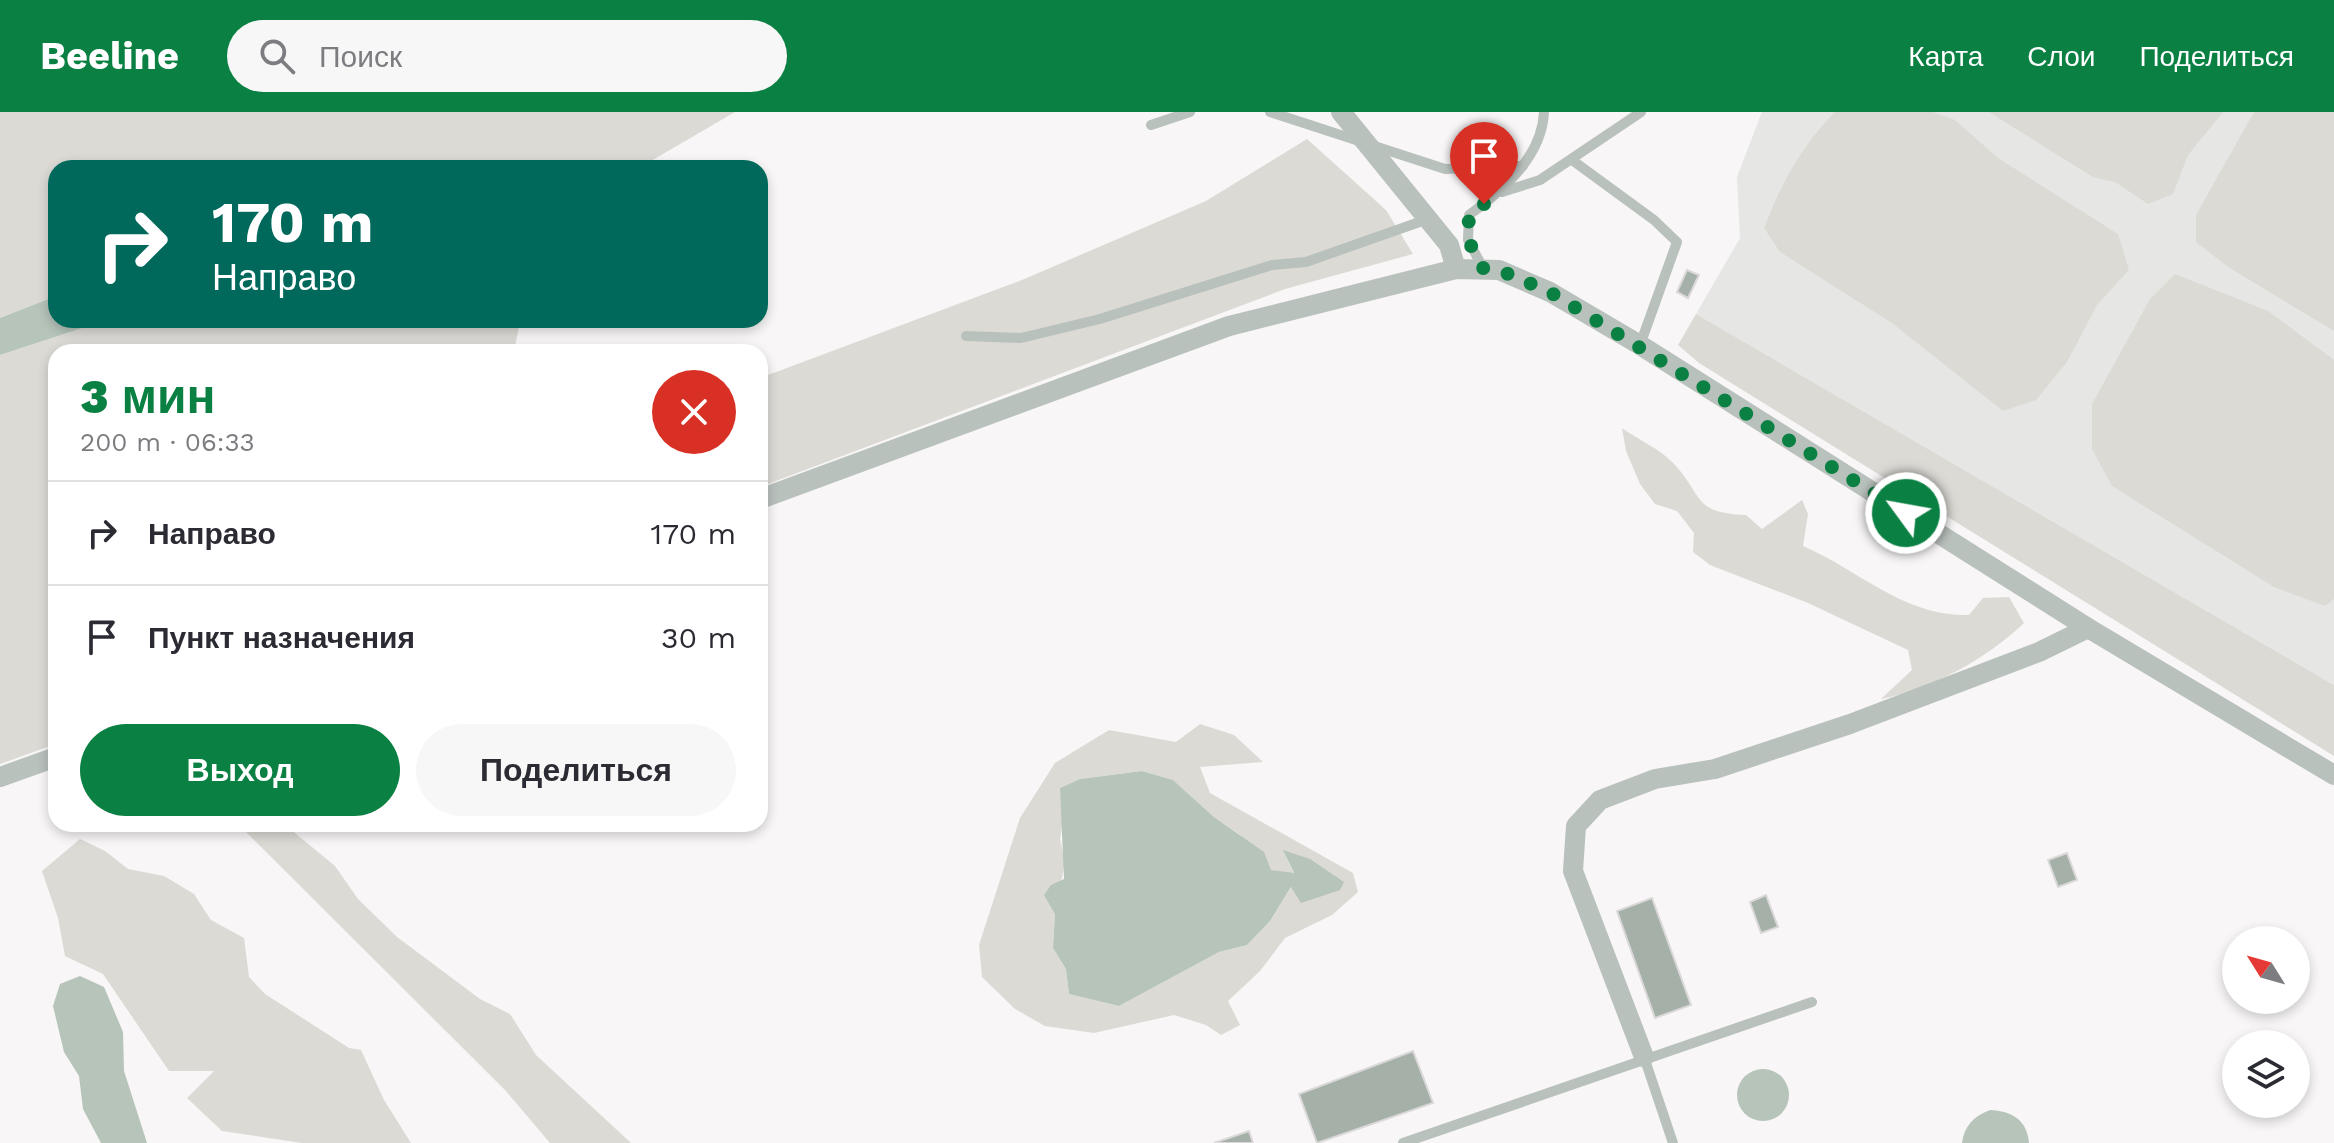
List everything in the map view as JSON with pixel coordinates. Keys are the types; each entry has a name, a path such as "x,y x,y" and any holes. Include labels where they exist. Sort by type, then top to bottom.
{"street":[{"path":"1341,112 1449,245 1456,269"},
{"path":"768,496 1229,326 1456,269 1499,270 1550,292 1640,345 2088,628 2334,775"},
{"path":"1644,1057 1573,871 1576,826 1600,800 1655,779 1715,769 1850,724 2039,652 2088,628"},
{"path":"0,777 48,760"}],"lane":[{"path":"1151,125 1190,112"},
{"path":"1270,112 1445,169 1523,166"},
{"path":"1483,268 1468,240 1469,215 1500,193 1523,166 1543,129 1544,112"},
{"path":"1500,193 1540,180 1641,112"},
{"path":"1572,160 1654,220 1677,242 1640,345"},
{"path":"966,336 1021,338 1100,319 1272,265 1306,262 1428,219"},
{"path":"1403,1143 1644,1057 1812,1002"},
{"path":"1644,1057 1673,1143"}],"shaded area":[{"path":"0,112 735,112 653,160 48,160 48,299 0,318"},
{"path":"1762,112 2334,112 2334,685 1696,314 1740,238 1737,177"},
{"path":"1835,112 1933,112 1955,120 1998,158 2118,234 2129,270 2097,305 2067,362 2036,400 2003,411 1892,323 1780,252 1764,228 1794,166 1812,138"},
{"path":"1989,112 2223,112 2188,155 2173,194 2148,204 2115,182 2093,177"},
{"path":"2254,112 2334,112 2334,331 2228,267 2196,242 2196,215"},
{"path":"1307,139 1386,210 1413,254 1285,289 768,484 768,375 1022,280 1206,201"},
{"path":"2175,274 2268,311 2334,360 2334,599 2325,606 2274,587 2112,486 2092,449 2092,404 2150,299"},
{"path":"48,299 48,328 83,328 0,355 0,318"},
{"path":"1696,314 2334,685 2334,756 1699,363 1678,345"},
{"path":"83,328 519,328 516,344 48,344 48,747 0,764 0,355"},
{"path":"1622,428 1669,459 1701,501 1716,511 1746,515 1762,529 1802,500 1808,514 1803,546 1903,600 1946,614 1969,615 1983,598 2009,597 2024,623 1993,649 1957,671 1920,688 1881,699 1912,670 1908,650 1808,603 1710,565 1693,552 1694,533 1677,511 1655,504 1640,484 1626,451"},
{"path":"1200,724 1234,735 1263,762 1200,767 1210,793 1353,873 1358,892 1332,915 1285,938 1260,971 1228,1001 1240,1025 1221,1035 1206,1025 1174,1015 1094,1033 1045,1026 1015,1009 982,977 979,945 1020,818 1055,763 1109,730 1176,742","holes":["1142,771 1173,780 1214,817 1239,834 1271,870 1294,874 1284,852 1339,890 1292,886 1270,921 1247,945 1219,952 1119,1006 1069,994 1066,969 1053,948 1055,914 1065,862 1060,839 1063,820 1060,788 1080,779"]},
{"path":"1142,771 1173,780 1214,817 1264,852 1271,870 1294,873 1283,850 1310,859 1344,882 1340,890 1301,903 1291,887 1270,921 1247,945 1219,952 1119,1006 1069,994 1066,969 1053,948 1055,914 1044,895 1051,885 1064,879 1060,788 1080,779"},
{"path":"246,832 294,832 335,866 358,899 397,937 480,999 510,1014 536,1055 631,1143 550,1143 505,1090"},
{"path":"80,839 105,851 128,869 164,876 194,894 211,920 244,938 249,977 265,994 349,1048 361,1050 384,1100 411,1143 302,1143 222,1131 187,1098 214,1071 169,1071 103,974 65,956 58,918 42,871"},
{"path":"80,976 104,987 123,1032 124,1071 147,1143 101,1143 83,1109 79,1076 64,1052 53,1006 60,984"},
{"path":"1763,1069 1781,1077 1789,1095 1781,1113 1763,1121 1745,1113 1737,1095 1745,1077"},
{"path":"1990,1110 2017,1118 2025,1128 2029,1143 1962,1143 1971,1122"}],"building":[{"path":"1687,270 1699,275 1688,298 1677,292"},
{"path":"2067,853 2077,880 2058,887 2048,860"},
{"path":"1766,895 1778,927 1761,933 1750,902"},
{"path":"1652,898 1691,1005 1655,1018 1617,911"},
{"path":"1413,1051 1433,1103 1317,1143 1299,1094"},
{"path":"1249,1131 1253,1143 1214,1143"}],"route":[{"path":"1484,204 1469,215 1468,240 1483,268 1499,270 1550,292 1640,345 1906,513"}]}
